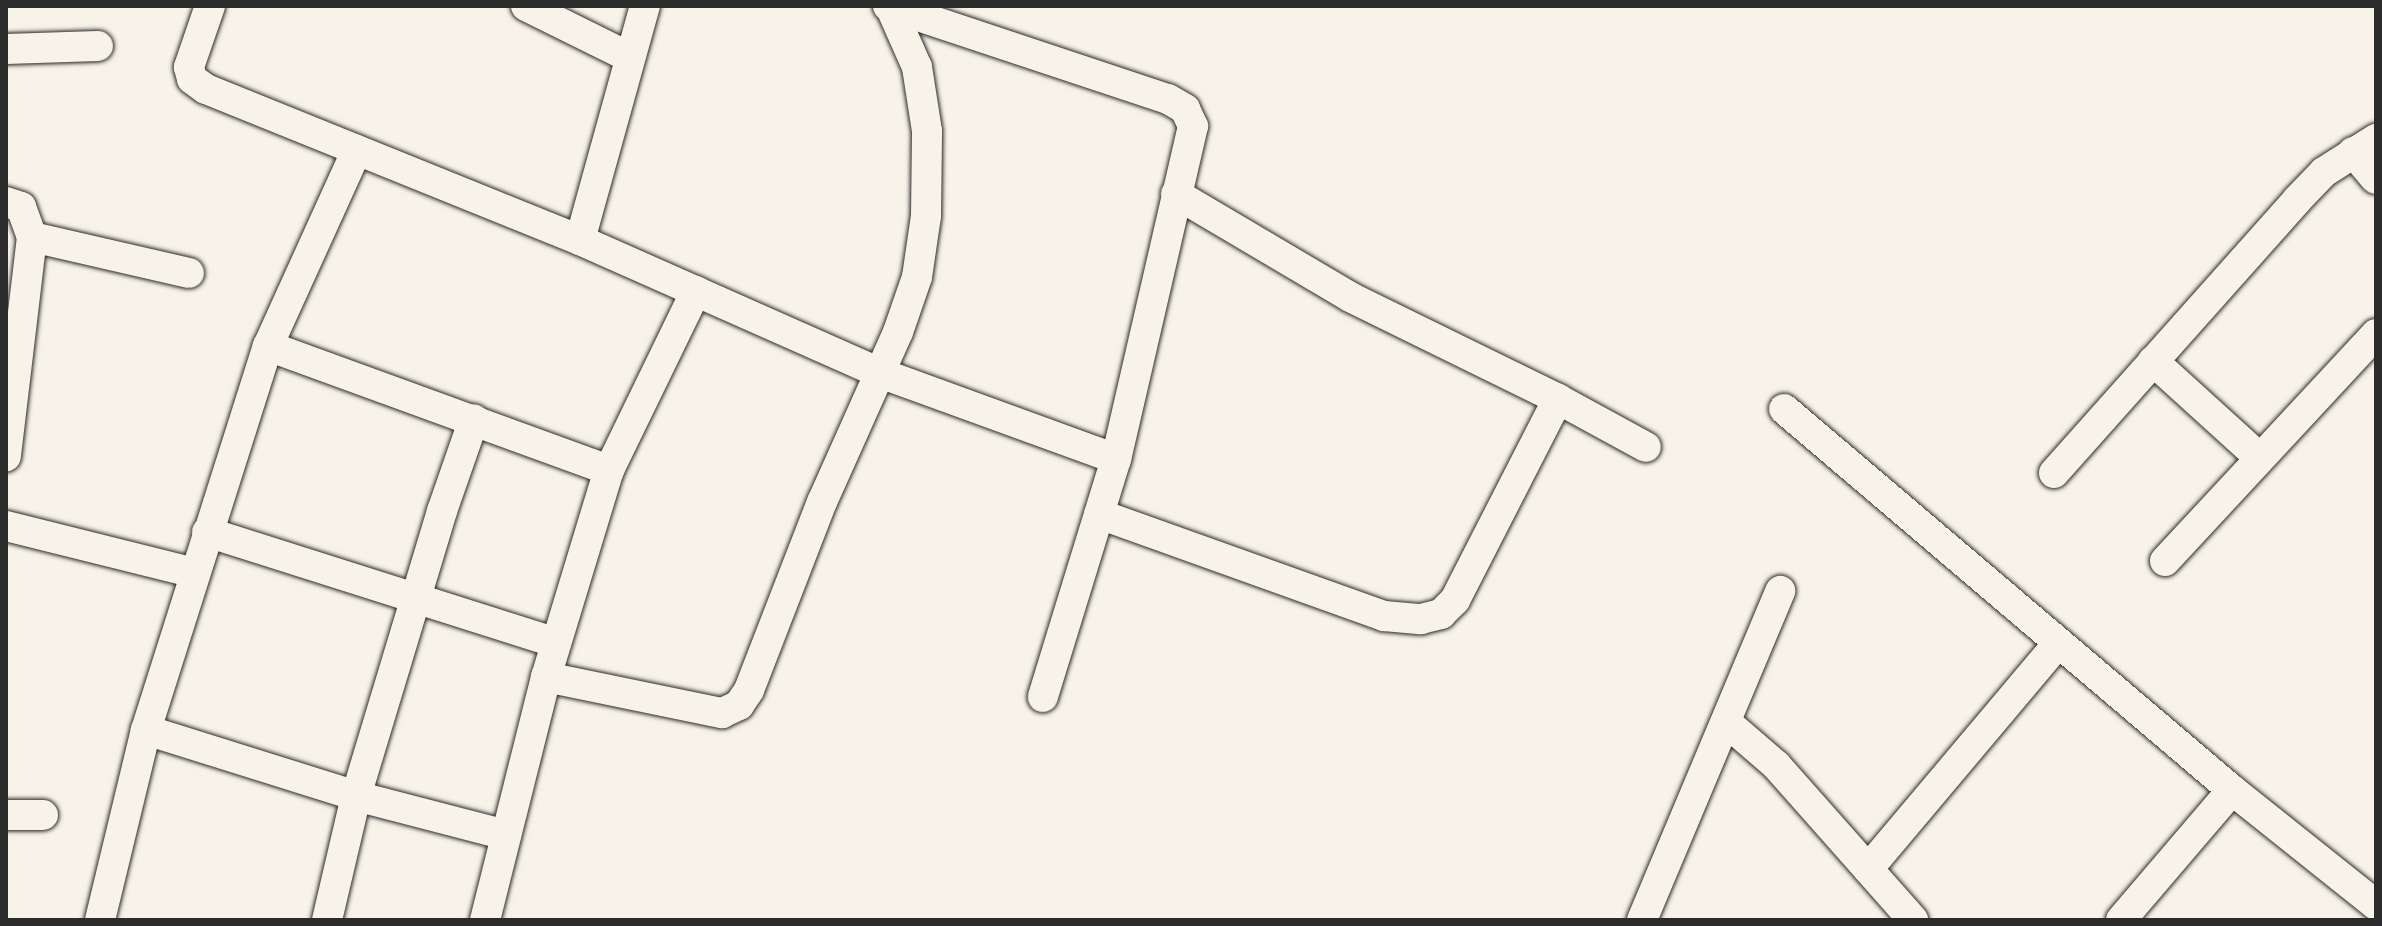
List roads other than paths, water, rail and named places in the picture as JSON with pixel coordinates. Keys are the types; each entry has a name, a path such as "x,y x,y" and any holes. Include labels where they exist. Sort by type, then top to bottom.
{"street":[{"path":"210,6 189,67 192,79 206,89 580,240 880,373 1116,459"},
{"path":"526,6 629,57"},
{"path":"580,240 645,6"},
{"path":"890,6 1168,99 1185,109 1193,126 1191,146 1176,194 1116,459 1043,697"},
{"path":"546,677 700,711 722,713 739,705 749,690 822,502 880,373 917,277 926,216 927,131 917,67 890,6"},
{"path":"6,49 98,46"},
{"path":"2054,473 2324,172 2364,146 2376,179"},
{"path":"100,920 146,730 268,346 357,150"},
{"path":"1176,194 1350,297 1558,399 1646,447"},
{"path":"6,202 21,207 32,237 14,330 6,456"},
{"path":"32,237 189,273"},
{"path":"485,920 546,677 609,470 696,291"},
{"path":"2165,561 2376,334"},
{"path":"268,346 609,470"},
{"path":"2153,361 2260,458"},
{"path":"1099,514 1384,616 1421,619 1441,614 1455,600 1558,399"},
{"path":"1784,409 2232,790 2376,905"},
{"path":"327,920 356,796 415,598 474,419"},
{"path":"6,526 194,573"},
{"path":"207,532 556,643"},
{"path":"1642,920 1780,591"},
{"path":"1868,869 2058,643"},
{"path":"1726,722 1776,765 1913,920"},
{"path":"146,730 356,796 506,835"},
{"path":"2121,920 2232,790"},
{"path":"6,815 43,815"}]}
